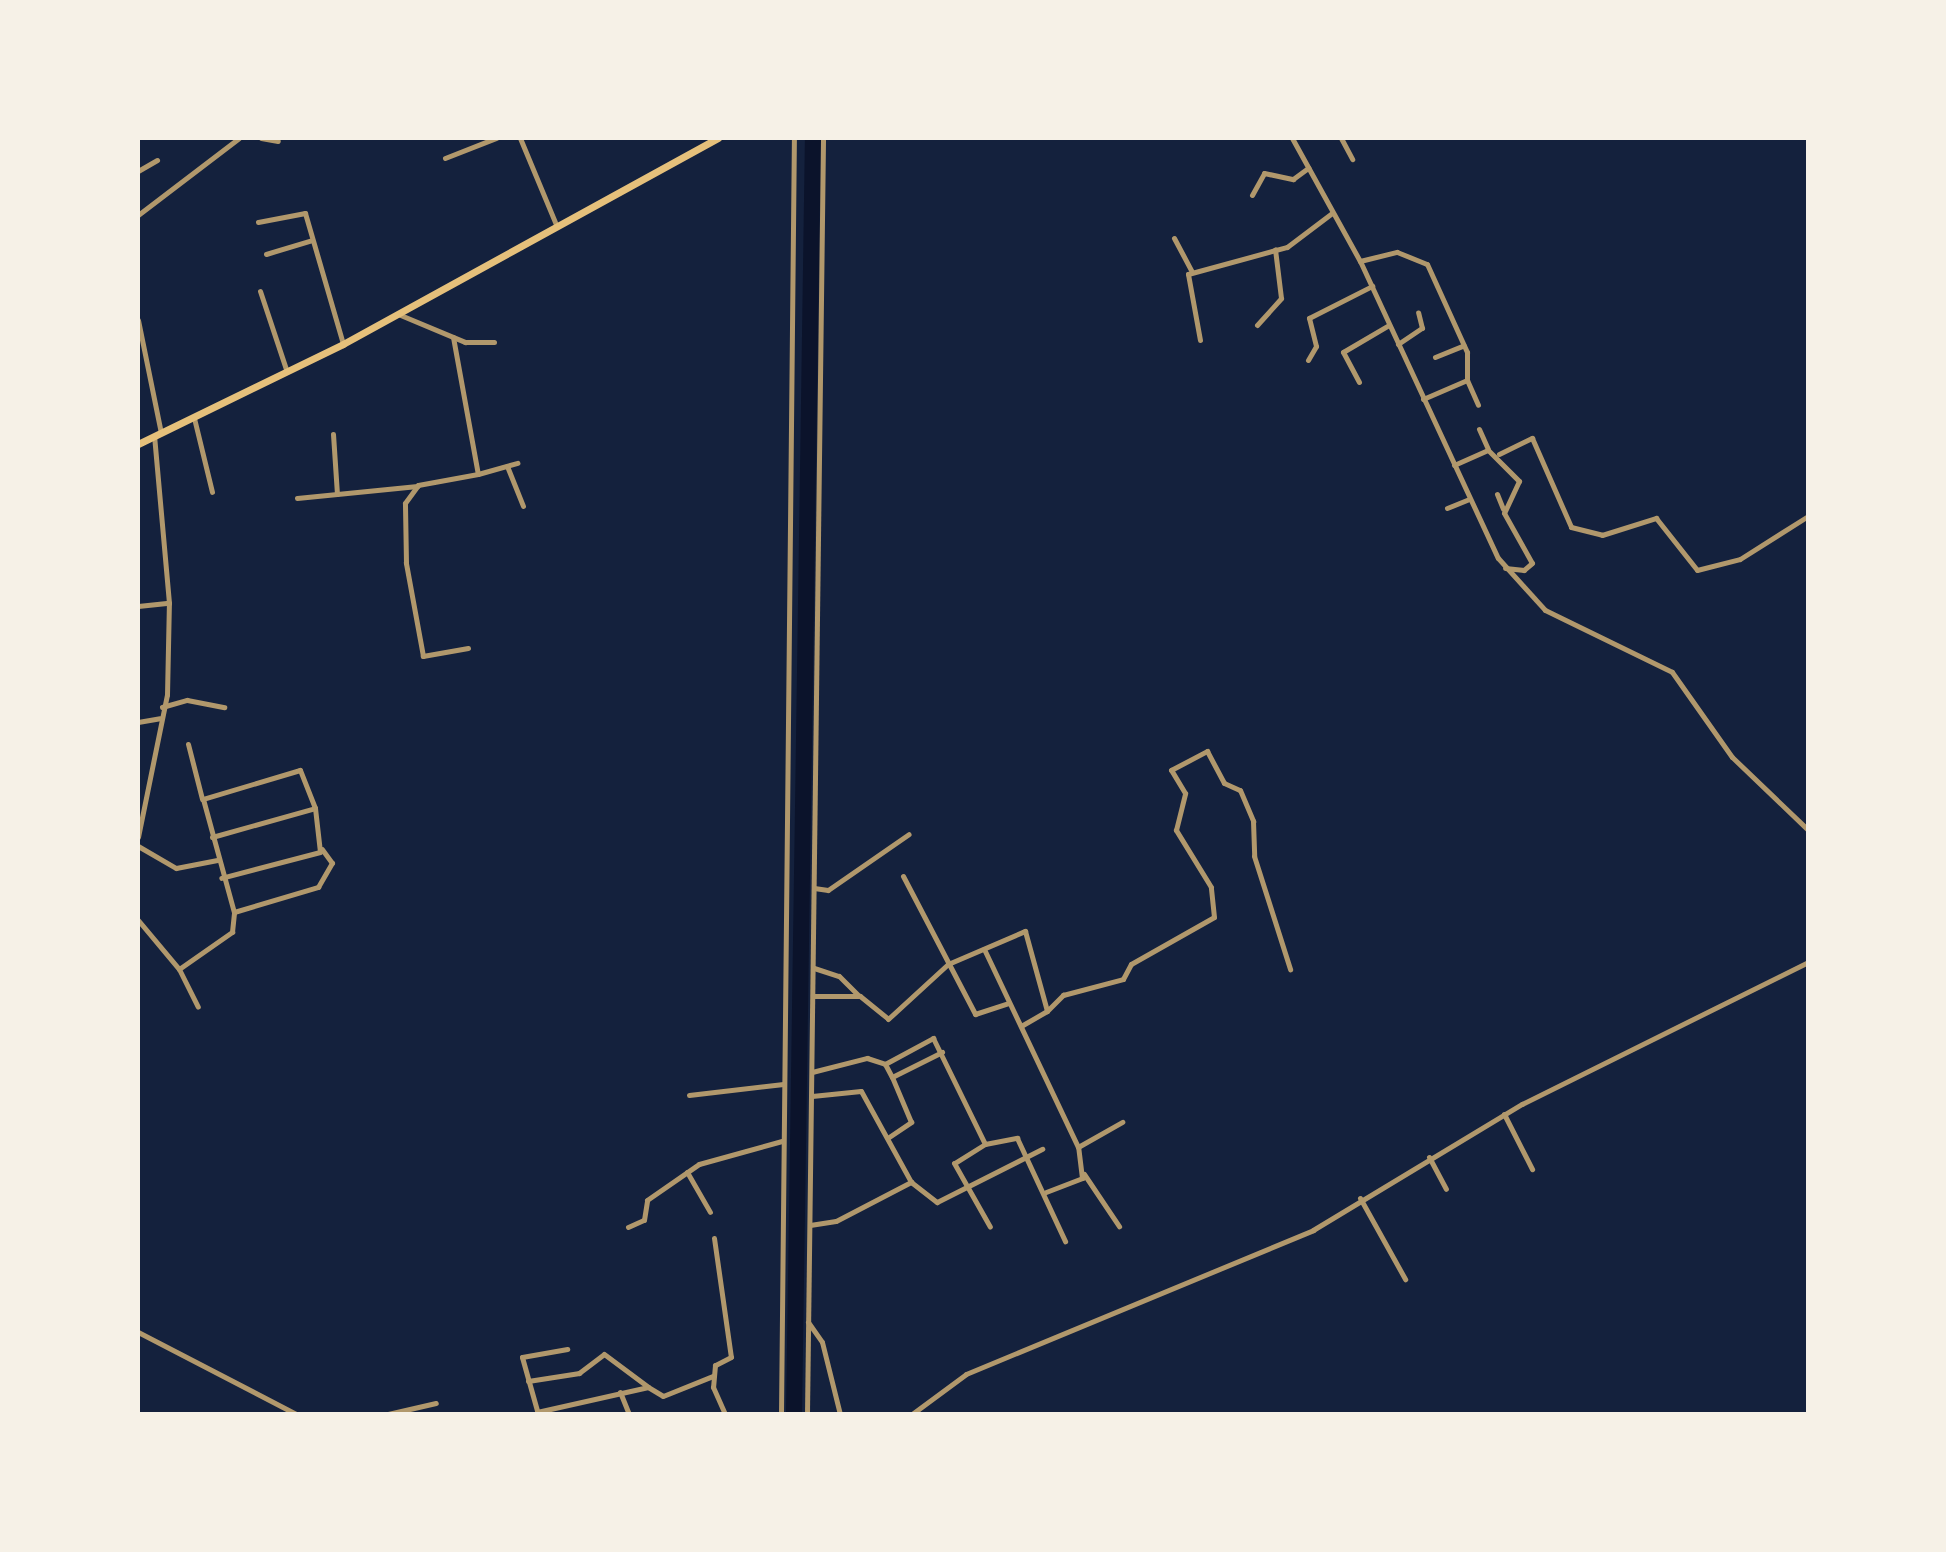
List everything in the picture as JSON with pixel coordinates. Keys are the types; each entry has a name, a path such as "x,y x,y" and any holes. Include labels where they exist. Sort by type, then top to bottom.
{"main road":[{"path":"138,444 343,344 718,138"}],"street":[{"path":"138,215 239,138"},
{"path":"261,138 278,141"},
{"path":"445,158 496,138"},
{"path":"520,138 557,227"},
{"path":"781,1414 794,138"},
{"path":"807,1414 823,138"},
{"path":"1292,138 1360,261 1469,499 1505,568 1545,610 1672,672 1732,757 1808,830"},
{"path":"1341,138 1352,159"},
{"path":"138,171 157,160"},
{"path":"1252,195 1264,173 1293,179 1308,168"},
{"path":"258,222 301,210 343,344"},
{"path":"1200,340 1184,280 1192,272 1275,249 1332,213"},
{"path":"1174,238 1192,272"},
{"path":"266,254 312,240"},
{"path":"1257,325 1281,298 1275,249"},
{"path":"1360,261 1397,252 1427,264 1464,345 1467,380 1478,405"},
{"path":"1308,360 1316,346 1309,318 1372,286"},
{"path":"260,291 287,372"},
{"path":"1398,344 1422,328 1418,312"},
{"path":"397,314 453,337 494,342"},
{"path":"138,320 157,435 169,603 160,718 138,837"},
{"path":"1359,382 1343,352 1389,325"},
{"path":"453,337 478,474"},
{"path":"1435,357 1464,345"},
{"path":"1423,399 1467,380"},
{"path":"194,418 212,492"},
{"path":"1479,429 1488,450"},
{"path":"333,434 337,494"},
{"path":"1499,454 1532,438 1571,527 1602,535 1656,518 1697,570 1740,559 1808,516"},
{"path":"1454,465 1488,450 1499,454 1520,487 1504,510"},
{"path":"297,498 418,485 517,463"},
{"path":"507,466 523,506"},
{"path":"418,485 405,503 406,563 423,656 468,648"},
{"path":"1497,494 1532,562 1524,570 1505,568"},
{"path":"1447,508 1469,499"},
{"path":"138,606 169,603"},
{"path":"161,707 187,700 224,707"},
{"path":"138,722 160,718"},
{"path":"179,969 232,932 234,912 221,878 188,744"},
{"path":"1021,1026 1047,1011 1063,995 1123,979 1131,964 1214,917 1211,887 1176,830 1185,793 1171,770 1207,751 1224,783 1240,790 1253,821 1254,856 1290,969"},
{"path":"203,799 300,770 315,808 322,849 332,863 318,887 234,912"},
{"path":"212,837 315,808"},
{"path":"814,888 828,890 909,834"},
{"path":"138,846 176,868 217,860"},
{"path":"221,878 322,849"},
{"path":"903,876 975,1014 1008,1003"},
{"path":"138,920 179,969 198,1007"},
{"path":"814,968 839,976 888,1019 948,964 1028,932 1047,1011"},
{"path":"984,949 1078,1147 1084,1173 1119,1226"},
{"path":"912,1414 966,1374 1313,1230 1360,1198 1504,1114 1698,1011 1808,962"},
{"path":"813,996 860,996"},
{"path":"885,1064 929,1035 942,1052 985,1144"},
{"path":"892,1077 942,1052"},
{"path":"812,1072 867,1058 885,1064 911,1122 889,1137"},
{"path":"689,1095 783,1084"},
{"path":"812,1096 856,1087 889,1137 911,1182 937,1202 1042,1149"},
{"path":"1504,1114 1532,1169"},
{"path":"1078,1147 1122,1122"},
{"path":"990,1227 967,1189 955,1160 985,1144 1014,1135 1046,1192 1065,1241"},
{"path":"628,1227 644,1220 647,1200 687,1172 731,1151 782,1141"},
{"path":"1429,1157 1446,1189"},
{"path":"687,1172 710,1212"},
{"path":"1046,1192 1084,1173"},
{"path":"810,1225 836,1221 911,1182"},
{"path":"1360,1198 1405,1279"},
{"path":"714,1238 731,1357 715,1365 713,1376 725,1414"},
{"path":"807,1321 822,1342 840,1414"},
{"path":"138,1332 296,1414"},
{"path":"567,1349 525,1354 528,1381 538,1413 648,1387"},
{"path":"528,1381 579,1373 604,1354 663,1396 713,1376"},
{"path":"620,1392 629,1414"},
{"path":"388,1414 436,1403"}],"waterway":[{"path":"794,1414 813,138"}]}
